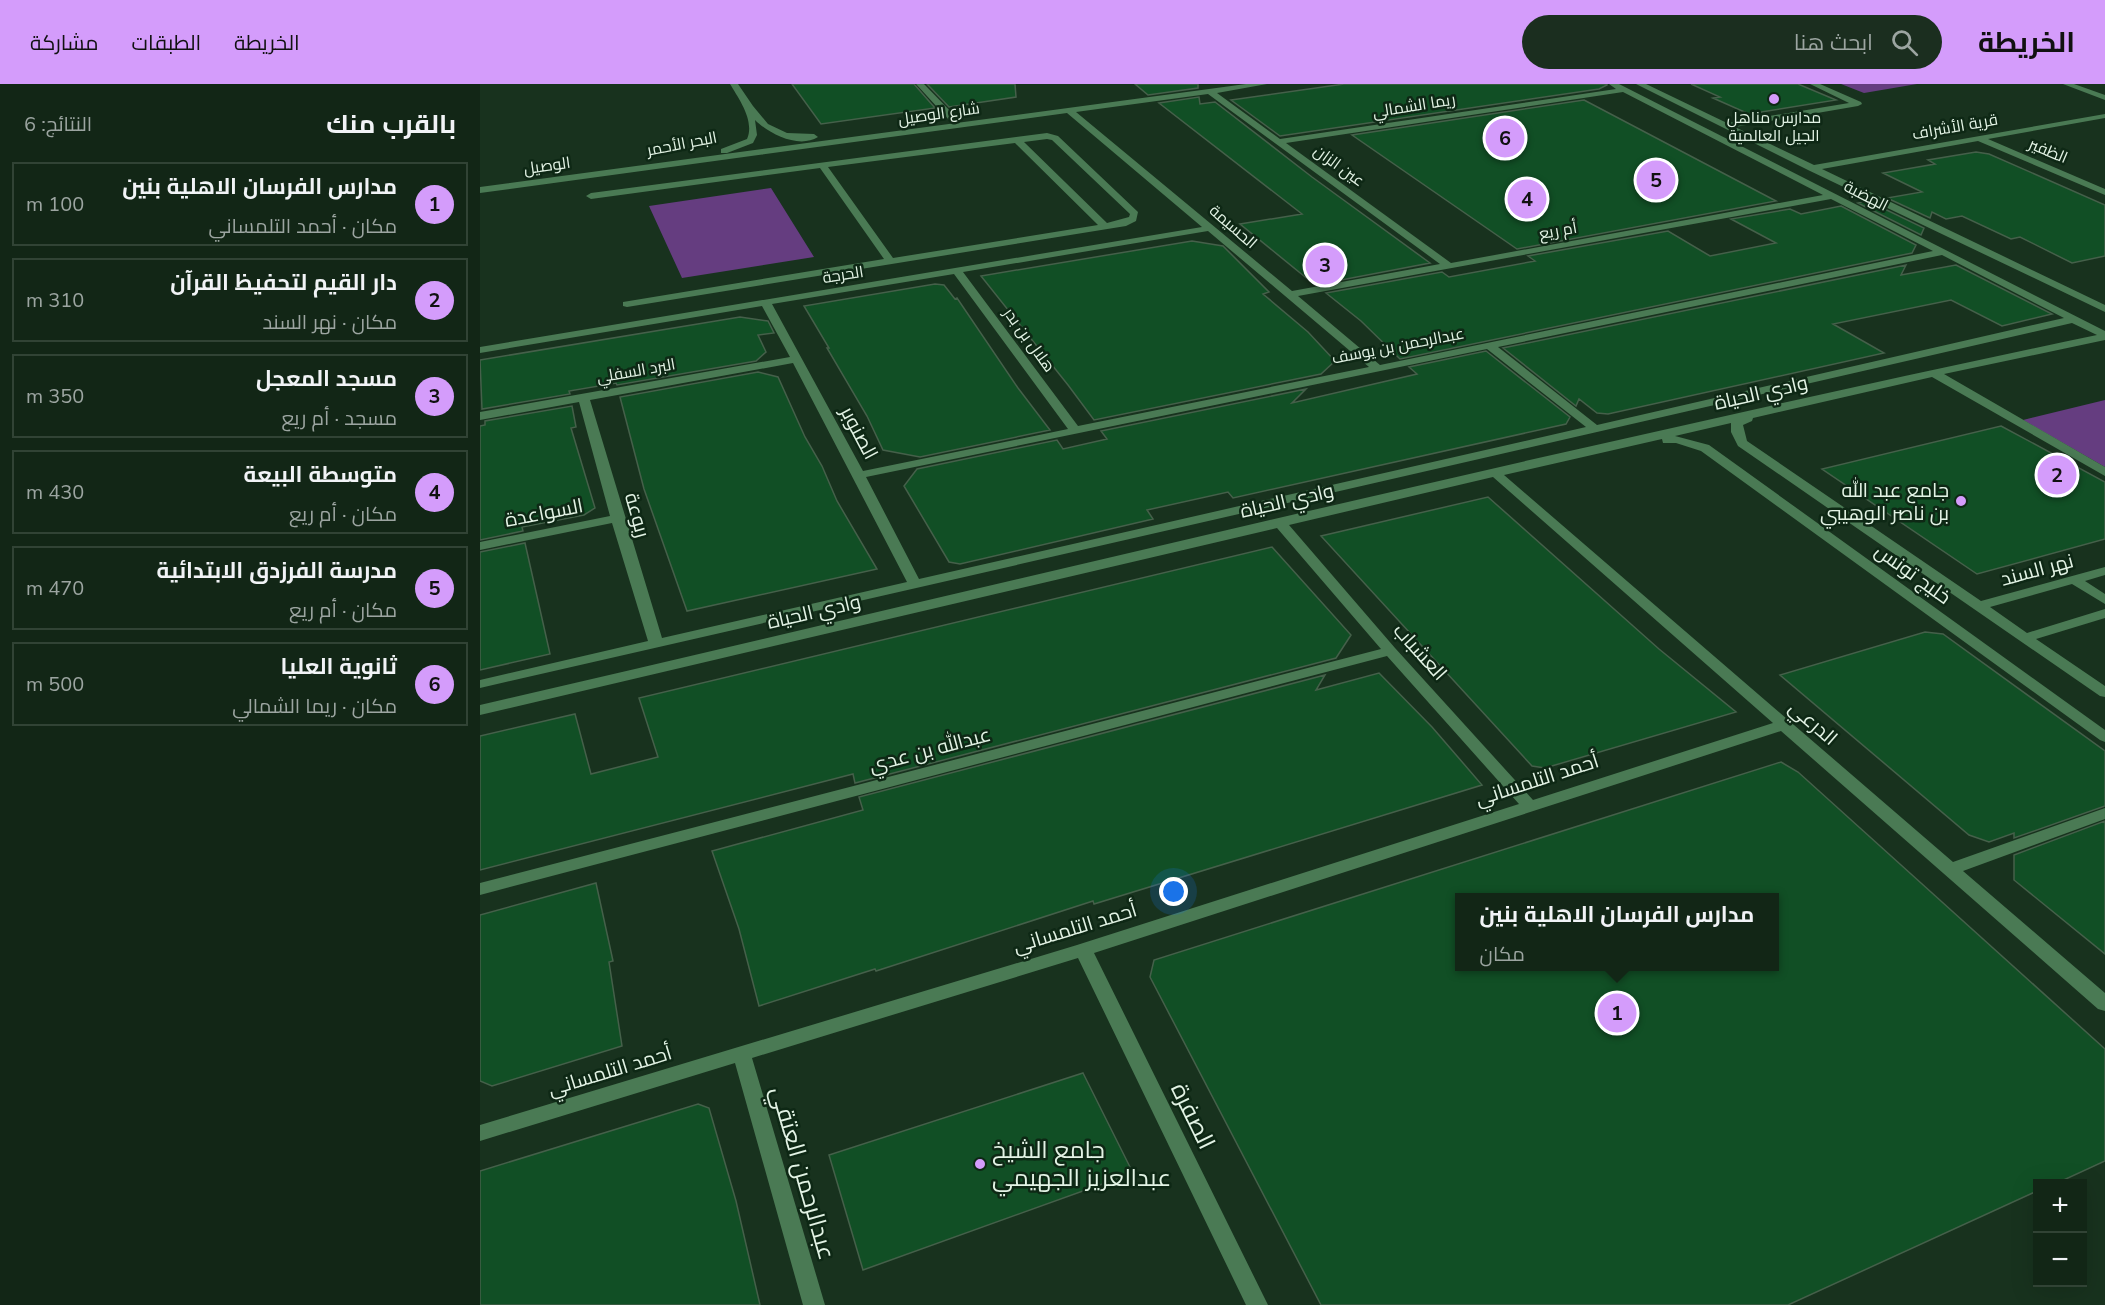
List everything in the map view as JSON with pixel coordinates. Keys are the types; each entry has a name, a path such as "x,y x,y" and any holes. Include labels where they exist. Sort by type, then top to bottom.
{"street":[{"path":"734,84 749,107"},
{"path":"920,84 952,118"},
{"name":"شارع الوصيل","path":"749,107 778,135 798,138 1194,84"},
{"name":"شارع الوصيل","path":"618,171 1263,84"},
{"name":"الهضبة","path":"1613,84 2105,336"},
{"name":"الهضبة","path":"1640,84 2104,308"},
{"path":"1725,126 1858,104 1814,84"},
{"path":"2067,84 2105,98"},
{"name":"ريما الشمالي","path":"1281,141 1623,90"},
{"name":"عين الزان","path":"1210,92 1281,141 1449,266"},
{"name":"البحر الأحمر","path":"618,171 724,152 750,141 753,135 749,107"},
{"name":"الحسيمة","path":"1070,111 1376,367"},
{"name":"قرية الأشراف","path":"1811,168 2105,116"},
{"path":"2093,118 2105,123"},
{"path":"935,129 951,148"},
{"path":"910,133 925,151"},
{"path":"591,196 1036,135 1055,138 1135,214 1133,219 1126,222 1106,226 627,304"},
{"name":"الظفير","path":"1978,138 2105,192"},
{"path":"1016,139 1106,226"},
{"path":"822,165 889,260"},
{"name":"الوصيل","path":"480,190 618,171"},
{"name":"أم ريع","path":"1289,296 1832,196"},
{"name":"الحرجة","path":"480,350 1211,228"},
{"name":"عبدالرحمن بن يوسف","path":"859,475 1944,252"},
{"name":"هلال بن بدر","path":"957,271 1074,429"},
{"name":"الصنوبر","path":"766,303 915,584"},
{"name":"وادي الحياة","path":"480,684 2074,319"},
{"path":"2008,334 2040,350"},
{"name":"وادي الحياة","path":"480,710 1495,473 2105,336"},
{"path":"1489,345 1595,429"},
{"name":"البرد السفلي","path":"480,416 797,359"},
{"path":"1934,373 2105,472"},
{"name":"ربوعة","path":"584,398 616,518 656,643"},
{"name":"خليج تونس","path":"1769,412 1737,423 1737,432 1742,443 2105,693"},
{"name":"خليج تونس","path":"1626,444 1677,439 1705,448 2105,738"},
{"name":"الدرعي","path":"1495,473 2105,1004"},
{"name":"السواعدة","path":"480,546 616,518"},
{"name":"العشباب","path":"1280,523 1390,651 1530,806"},
{"name":"نهر السند","path":"1978,606 2102,574"},
{"path":"2074,580 2105,600"},
{"path":"2025,638 2105,613"},
{"name":"عبدالله بن عدي","path":"480,890 1390,651"},
{"name":"أحمد التلمساني","path":"480,1133 1083,950 1783,725"},
{"path":"1951,869 2105,813"},
{"name":"الصفرة","path":"1083,950 1257,1305"},
{"name":"عبدالرحمن العتقي","path":"742,1054 814,1305"}],"shaded area":[{"path":"1841,84 1917,84 1864,93"},
{"path":"771,188 814,257 682,278 649,206"},
{"path":"2105,400 2105,467 2023,420"}],"building":[{"path":"792,84 914,84 935,108 821,124"},
{"path":"927,84 1015,84 1016,97 949,107"},
{"path":"1135,84 1198,84 1198,88 1148,95"},
{"path":"1344,84 1607,85 1599,89 1280,136 1231,100"},
{"name":"مدارس مناهل الجيل العالمية","path":"1691,84 1798,84 1836,100 1749,114 1713,98 1720,97"},
{"path":"1199,97 1200,104 1215,102 1312,177 1430,263 1315,285 1240,224 1302,214 1159,103"},
{"path":"1584,100 1776,201 1517,249 1352,135"},
{"path":"1976,152 1989,154 2105,205 2105,256 2072,263 2020,237 2011,239 1962,216 1946,219 1932,212 1930,218 1887,198 1922,192 1883,173 1935,164 1928,160"},
{"path":"1868,201 1924,228 1921,235 1858,203"},
{"path":"1841,206 1916,245 1912,253 1400,359 1361,321 1326,293 1442,272 1449,277 1535,261 1528,256 1668,231 1710,256 1776,243 1731,219 1790,209 1801,214"},
{"path":"1192,241 1223,246 1269,292 1263,294 1308,332 1335,361 1321,374 1094,420 981,276"},
{"path":"1906,265 1901,275 1956,265 2052,314 2002,326 1951,300 1833,324 1884,353 1608,414 1597,413 1579,399 1576,406 1503,348"},
{"path":"935,284 944,285 955,299 957,298 1018,388 1050,430 920,457 883,450 867,416 804,306"},
{"path":"740,317 768,321 774,333 758,335 766,352 756,361 569,391 570,394 482,409 480,360"},
{"path":"1486,351 1570,417 1566,424 1233,498 1228,492 1147,510 1153,519 960,564 949,562 904,486 917,469 1057,440 1063,449 1107,439 1101,431 1306,389 1292,403 1417,374 1409,367"},
{"path":"758,372 778,377 837,501 877,569 687,611 644,489 620,397"},
{"path":"572,406 576,427 571,428 595,508 584,515 522,527 523,531 480,540 480,426 485,425 485,421"},
{"name":"جامع عبد الله بن ناصر الوهيبي","path":"2001,426 2105,482 2105,539 1977,574 1822,469"},
{"path":"1488,497 1659,649 1736,712 1545,768 1532,766 1321,536"},
{"path":"525,543 550,654 480,670 480,552"},
{"path":"1272,547 1351,635 1336,658 855,783 853,774 480,870 480,736 575,714 591,774 658,757 639,698"},
{"path":"1925,632 1943,634 2105,751 2105,806 2014,838 2014,833 1989,842 1969,835 1780,675"},
{"path":"1379,673 1432,727 1482,785 1094,904 1093,901 759,1006 739,929 712,851 863,810 859,797 1325,675 1316,690"},
{"path":"1781,762 1798,772 2105,1049 2105,1161 2066,1179 2033,1179 2033,1193 1788,1305 1321,1305 1150,977 1154,960"},
{"path":"2105,821 2105,954 2014,880 2014,855"},
{"path":"596,883 613,961 609,962 622,1046 492,1086 480,1081 480,915"},
{"name":"جامع الشيخ عبدالعزيز الجهيمي","path":"1083,1073 1133,1173 863,1270 829,1155"},
{"path":"698,1104 709,1108 736,1201 760,1305 480,1305 480,1171"}],"place":[{"name":"مدارس مناهل الجيل العالمية","path":"1774,99"},
{"name":"ثانوية العليا","path":"1505,138"},
{"name":"مدرسة الفرزدق الابتدائية","path":"1656,180"},
{"name":"متوسطة البيعة","path":"1527,199"},
{"name":"مسجد المعجل","path":"1325,265"},
{"name":"دار القيم لتحفيظ القرآن","path":"2057,475"},
{"name":"جامع عبد الله بن ناصر الوهيبي","path":"1961,501"},
{"name":"مدارس الفرسان الاهلية بنين","path":"1617,1013"},
{"name":"جامع الشيخ عبدالعزيز الجهيمي","path":"980,1164"}]}
